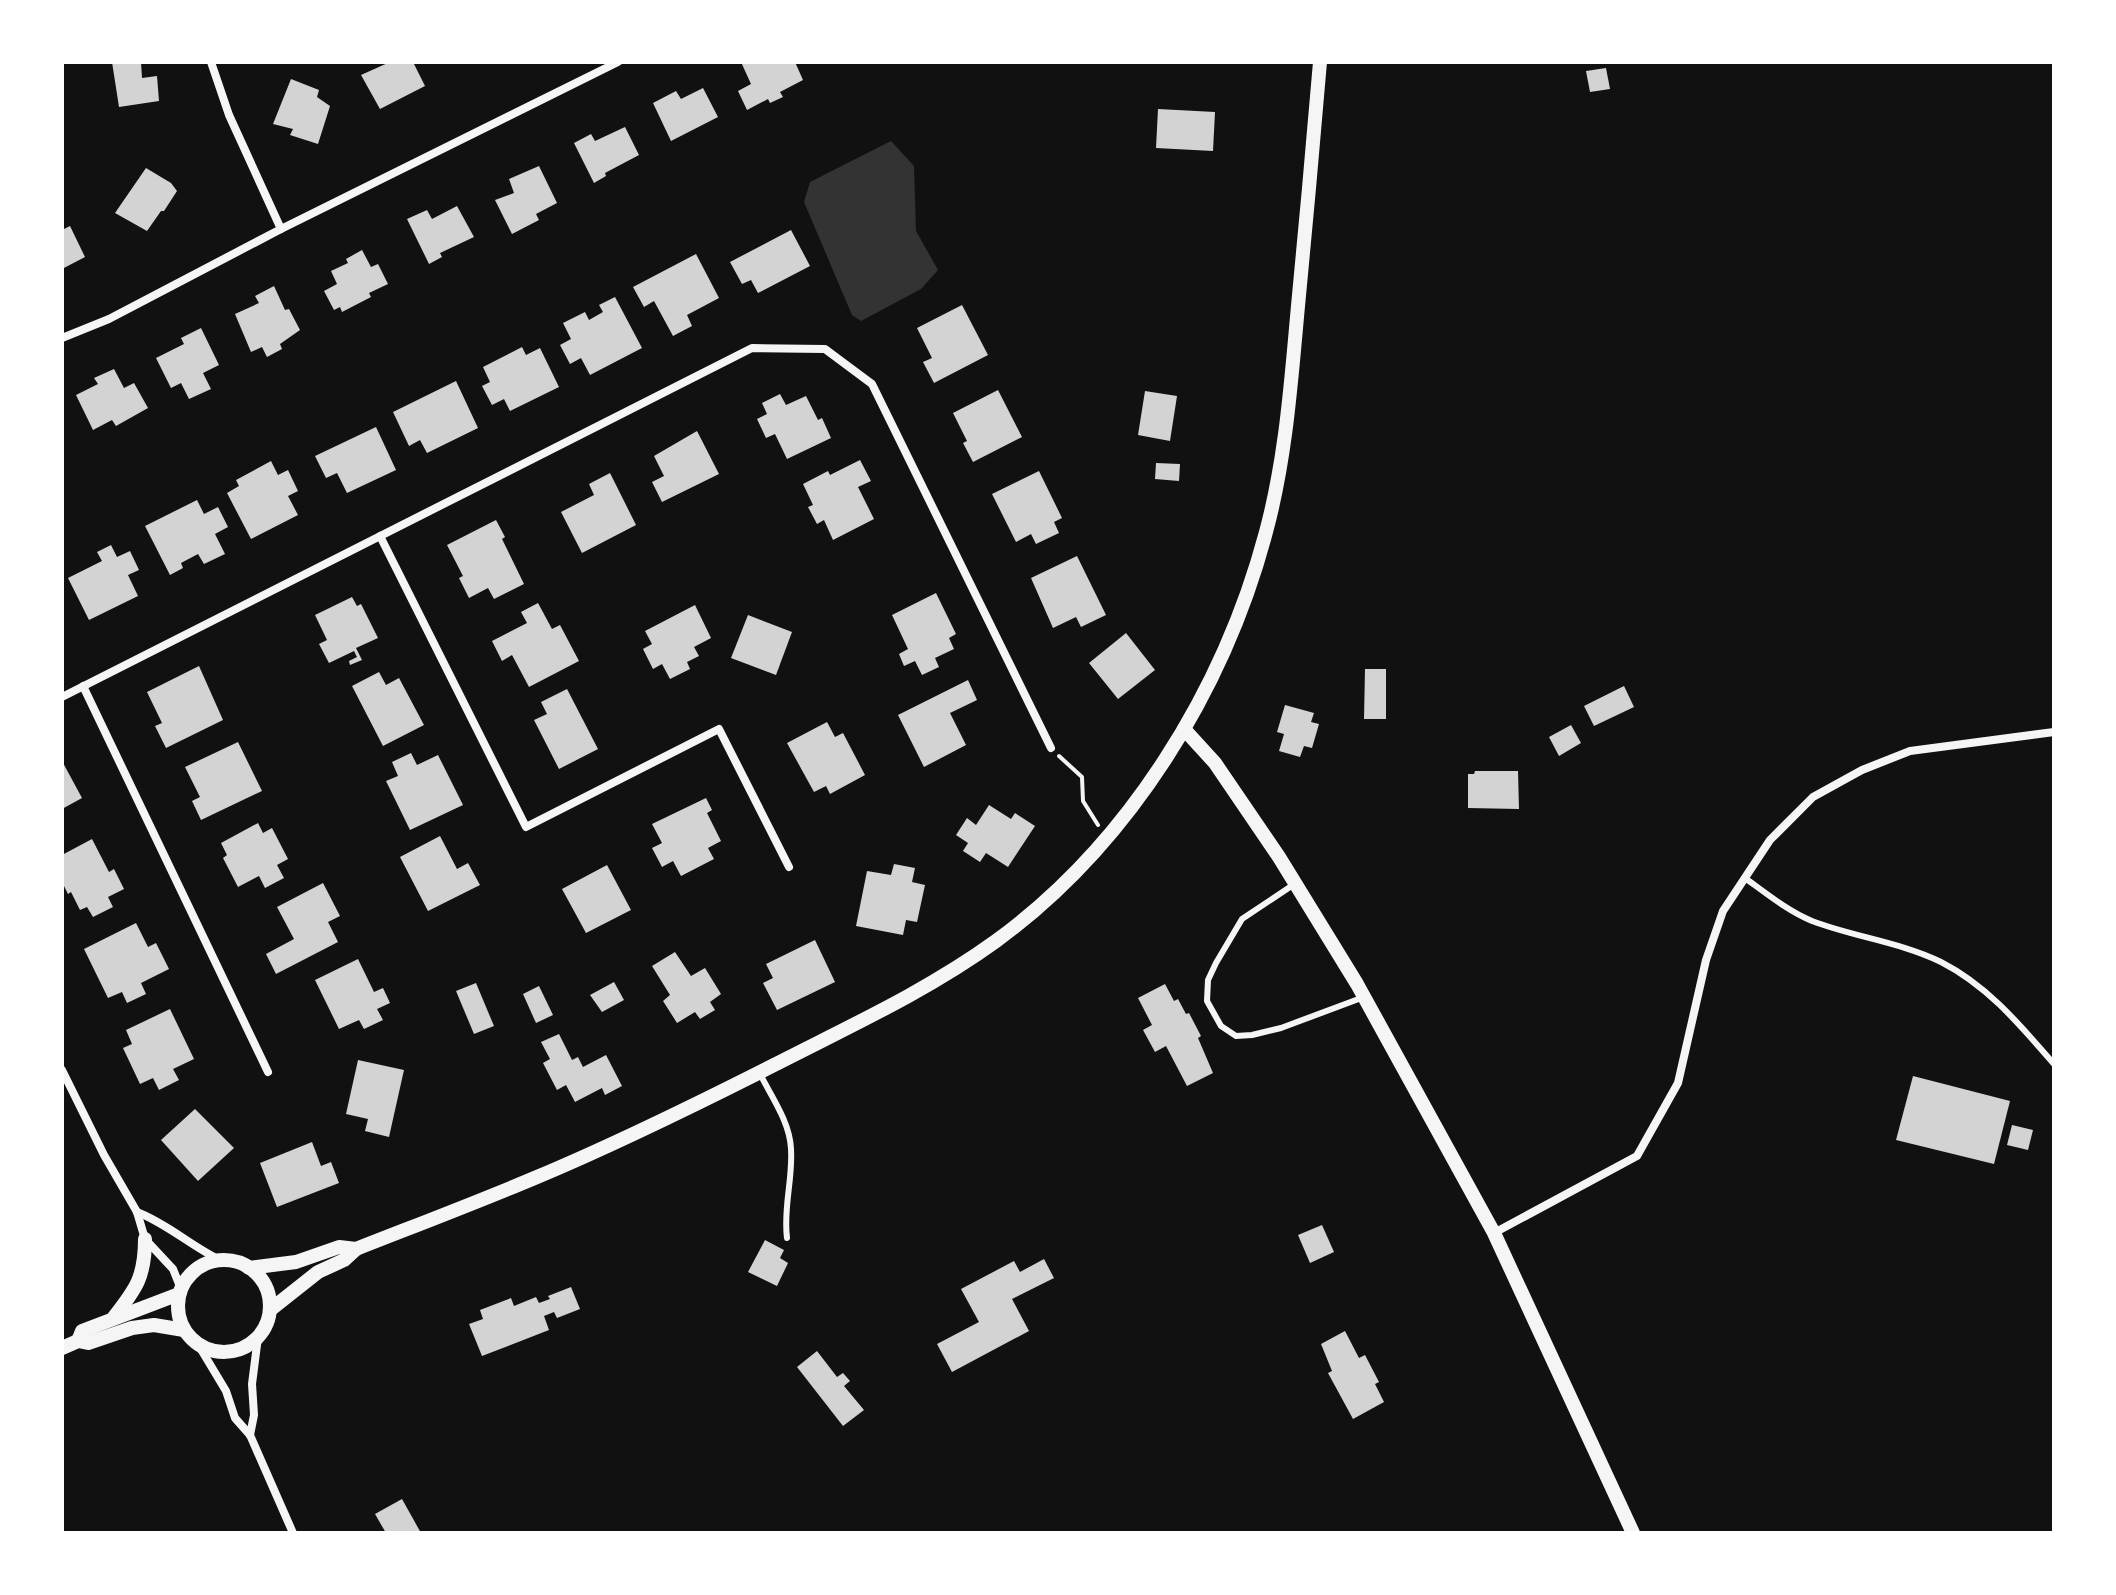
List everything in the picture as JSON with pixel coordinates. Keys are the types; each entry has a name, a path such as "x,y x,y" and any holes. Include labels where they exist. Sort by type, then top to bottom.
{"street":[{"path":"211,62 229,115 281,229"},
{"path":"62,338 109,319 281,229 618,62"},
{"path":"270,1310 318,1272 344,1260 356,1249 539,1176 681,1112 925,988 998,940 1071,876 1133,805 1184,729 1217,665 1245,600 1266,531 1282,456 1291,383 1320,62"},
{"path":"62,697 752,348 825,349 872,384 1051,748"},
{"path":"380,536 526,827 719,729 789,867"},
{"path":"83,686 268,1072"},
{"path":"1184,729 1215,763 1296,883 1364,997 1494,1233 1633,1533"},
{"path":"1494,1233 1637,1156 1678,1083 1706,960 1723,911 1770,840 1813,797 1862,770 1910,751 2054,732"},
{"path":"62,1070 104,1155 137,1212 145,1239 145,1264 137,1288 113,1318"},
{"path":"137,1212 160,1221 175,1235 222,1261"},
{"path":"145,1239 173,1269 180,1292 178,1310 184,1330 199,1346 226,1391 235,1418 250,1435 293,1533"},
{"path":"249,1268 296,1262 339,1247 356,1249"},
{"path":"78,1341 82,1331 180,1292 198,1268 228,1260 257,1273 266,1287 270,1310 269,1319 258,1337 241,1349 227,1353 199,1346"},
{"path":"62,1348 132,1328 154,1325 184,1330"},
{"path":"250,1435 258,1337"}],"lane":[{"path":"1745,878 1776,901 1811,920 1904,948 1957,972 1997,1001 2054,1064"},
{"path":"1296,883 1242,919 1216,963 1208,980 1207,1001 1221,1026 1236,1036 1252,1035 1281,1028 1364,997"},
{"path":"759,1072 787,1127 791,1148 786,1201 787,1238"}],"path":[{"path":"1051,748 1082,777 1083,801 1090,815 1097,825 1110,832"}],"shaded area":[{"path":"891,141 914,166 916,231 938,270 921,289 861,321 852,315 804,202 810,182"}],"building":[{"path":"112,62 141,62 142,78 157,76 159,101 119,107"},
{"path":"390,62 413,62 425,86 380,109 361,75"},
{"path":"741,62 795,62 803,80 780,92 783,97 770,103 768,99 747,110 738,91 751,84"},
{"path":"1606,68 1610,89 1590,92 1586,71"},
{"path":"291,79 319,90 317,97 330,106 318,144 290,135 293,129 273,124"},
{"path":"703,88 718,117 671,141 653,103 676,91 681,99"},
{"path":"1158,109 1215,112 1213,151 1156,148"},
{"path":"625,127 639,155 605,173 606,176 594,183 574,143 591,134 595,141"},
{"path":"539,166 557,203 536,214 539,220 512,234 495,200 514,193 509,179"},
{"path":"146,168 171,183 177,191 147,231 115,213"},
{"path":"457,206 474,237 440,253 442,257 429,264 407,219 427,210 432,219"},
{"path":"70,226 85,257 62,269 62,230"},
{"path":"791,230 810,266 758,293 751,280 742,284 730,262"},
{"path":"362,250 371,267 378,264 388,284 342,312 340,307 334,310 324,291 337,284 331,271 348,263 346,259"},
{"path":"696,254 719,298 687,315 692,326 673,336 654,301 644,307 633,287"},
{"path":"274,286 285,310 289,309 300,330 280,344 282,349 267,357 262,347 251,352 235,314 259,303 255,296"},
{"path":"615,297 642,348 590,375 581,358 570,364 560,345 571,339 563,323 585,312 589,320 603,312 599,305"},
{"path":"962,305 988,355 934,383 923,362 932,358 917,328"},
{"path":"201,328 219,365 203,373 211,389 189,399 181,383 171,388 156,358 184,344 181,338"},
{"path":"522,347 526,355 540,348 559,387 510,411 504,399 492,405 482,386 490,382 483,367"},
{"path":"114,369 124,388 134,383 148,408 116,426 112,420 93,430 76,395 98,384 94,378"},
{"path":"456,381 478,428 427,453 420,440 409,446 393,412"},
{"path":"998,390 1022,437 973,462 953,413"},
{"path":"1145,391 1177,396 1170,441 1138,435"},
{"path":"780,394 786,405 806,396 818,420 822,418 831,438 787,459 775,434 766,438 757,419 767,414 762,403"},
{"path":"376,427 396,470 347,493 337,473 326,478 315,456"},
{"path":"697,431 719,474 662,502 652,482 664,476 654,456"},
{"path":"860,460 871,481 858,487 874,519 833,540 824,520 817,524 808,507 813,505 803,484"},
{"path":"271,461 278,475 288,470 298,491 288,496 298,515 251,539 227,493 239,486 236,480"},
{"path":"1156,463 1180,464 1179,481 1155,479"},
{"path":"1039,471 1062,518 1054,522 1059,533 1036,544 1031,534 1016,542 992,494"},
{"path":"610,473 636,525 582,553 561,512 594,495 589,484"},
{"path":"197,500 204,514 218,507 228,527 215,534 225,554 204,564 198,554 181,563 183,568 170,575 145,526"},
{"path":"496,520 524,584 494,599 488,588 469,598 459,578 463,576 447,545"},
{"path":"111,545 117,557 130,551 139,570 128,575 138,596 89,620 68,578 102,561 97,552"},
{"path":"1077,556 1106,615 1081,627 1076,617 1053,628 1031,578"},
{"path":"936,593 956,634 949,638 954,649 935,658 939,667 922,675 915,661 904,666 899,654 908,649 892,615"},
{"path":"352,597 357,606 361,604 378,638 356,648 362,660 350,665 349,661 357,657 354,651 329,663 319,644 327,640 315,615"},
{"path":"538,603 552,629 560,625 579,661 529,687 512,655 502,661 492,641 527,623 521,612"},
{"path":"695,605 711,638 694,647 699,656 687,662 690,669 670,679 662,664 653,669 643,649 652,644 645,631"},
{"path":"748,615 792,632 776,675 731,658"},
{"path":"1126,633 1155,670 1118,699 1089,663"},
{"path":"199,666 223,720 166,748 155,726 162,723 147,692"},
{"path":"1365,669 1386,669 1386,719 1364,719"},
{"path":"379,672 386,685 399,678 424,725 383,746 352,686"},
{"path":"968,680 977,700 950,713 966,745 924,767 898,715"},
{"path":"1624,686 1634,707 1594,726 1584,706"},
{"path":"567,689 598,749 559,769 534,720 547,714 541,702"},
{"path":"1285,705 1314,713 1311,722 1319,724 1312,748 1304,746 1300,757 1279,751 1284,734 1277,732"},
{"path":"827,722 835,737 843,733 865,775 830,794 826,786 814,792 787,743"},
{"path":"1571,725 1581,743 1559,756 1549,737"},
{"path":"238,742 262,791 201,820 192,801 200,797 185,767"},
{"path":"411,753 417,765 438,755 463,805 410,830 386,781 398,776 392,762"},
{"path":"62,761 82,798 62,809"},
{"path":"1475,771 1518,771 1519,809 1468,808 1468,774"},
{"path":"706,798 712,810 707,813 721,841 708,848 714,859 681,876 673,861 662,867 652,848 662,843 652,824"},
{"path":"989,805 1011,819 1015,813 1035,826 1008,867 986,853 980,862 963,851 968,843 956,835 967,818 976,825"},
{"path":"258,823 263,833 272,828 288,859 277,865 284,878 265,888 259,876 238,887 223,858 227,855 221,843"},
{"path":"440,836 457,869 468,863 480,885 428,911 400,857"},
{"path":"92,839 109,872 114,869 124,889 108,897 113,907 93,917 87,907 80,910 62,882 62,855"},
{"path":"894,864 915,868 912,882 925,885 917,922 906,920 903,935 856,926 867,871 891,875"},
{"path":"607,865 631,910 586,933 562,889"},
{"path":"323,883 340,916 328,922 338,942 276,974 266,954 294,939 277,907"},
{"path":"136,923 148,947 156,943 169,969 141,983 146,994 127,1003 122,992 108,998 84,949"},
{"path":"815,940 835,982 777,1010 763,983 773,978 766,964"},
{"path":"675,952 691,976 705,968 721,994 710,1002 715,1010 700,1019 695,1012 677,1023 663,1001 670,995 652,966"},
{"path":"358,959 374,992 383,988 390,1003 377,1009 383,1020 364,1029 359,1020 339,1029 315,980"},
{"path":"614,982 624,1000 602,1012 590,995"},
{"path":"476,983 494,1026 474,1034 456,991"},
{"path":"1165,984 1174,1001 1178,999 1186,1014 1189,1013 1201,1036 1198,1038 1213,1073 1187,1086 1166,1046 1155,1052 1143,1030 1152,1025 1138,998"},
{"path":"539,986 553,1015 536,1023 523,994"},
{"path":"170,1009 194,1059 173,1069 179,1080 159,1090 153,1078 140,1084 123,1048 132,1044 126,1030"},
{"path":"559,1034 572,1060 578,1057 583,1067 606,1055 622,1086 605,1095 602,1088 575,1102 566,1085 557,1090 543,1063 550,1059 541,1042"},
{"path":"358,1060 404,1070 389,1137 365,1131 368,1119 346,1114"},
{"path":"1913,1076 2010,1101 1994,1164 1896,1140"},
{"path":"195,1109 234,1148 198,1181 161,1140"},
{"path":"2012,1125 2033,1130 2028,1150 2007,1145"},
{"path":"312,1142 321,1166 331,1162 339,1183 277,1207 260,1163"},
{"path":"1322,1225 1334,1252 1310,1263 1298,1235"},
{"path":"765,1240 784,1250 780,1258 788,1263 777,1286 748,1272"},
{"path":"1044,1259 1054,1278 1012,1299 1029,1331 952,1372 937,1344 979,1322 961,1289 1014,1261 1020,1272"},
{"path":"571,1287 580,1309 557,1318 554,1312 544,1316 549,1330 482,1356 469,1324 483,1319 480,1310 511,1298 514,1306 536,1297 539,1303"},
{"path":"1345,1331 1359,1358 1365,1355 1379,1382 1375,1384 1384,1402 1353,1419 1328,1373 1332,1371 1321,1344"},
{"path":"817,1351 837,1377 843,1373 850,1381 844,1386 864,1410 843,1426 797,1367"},
{"path":"402,1499 421,1533 386,1533 375,1514"}]}
